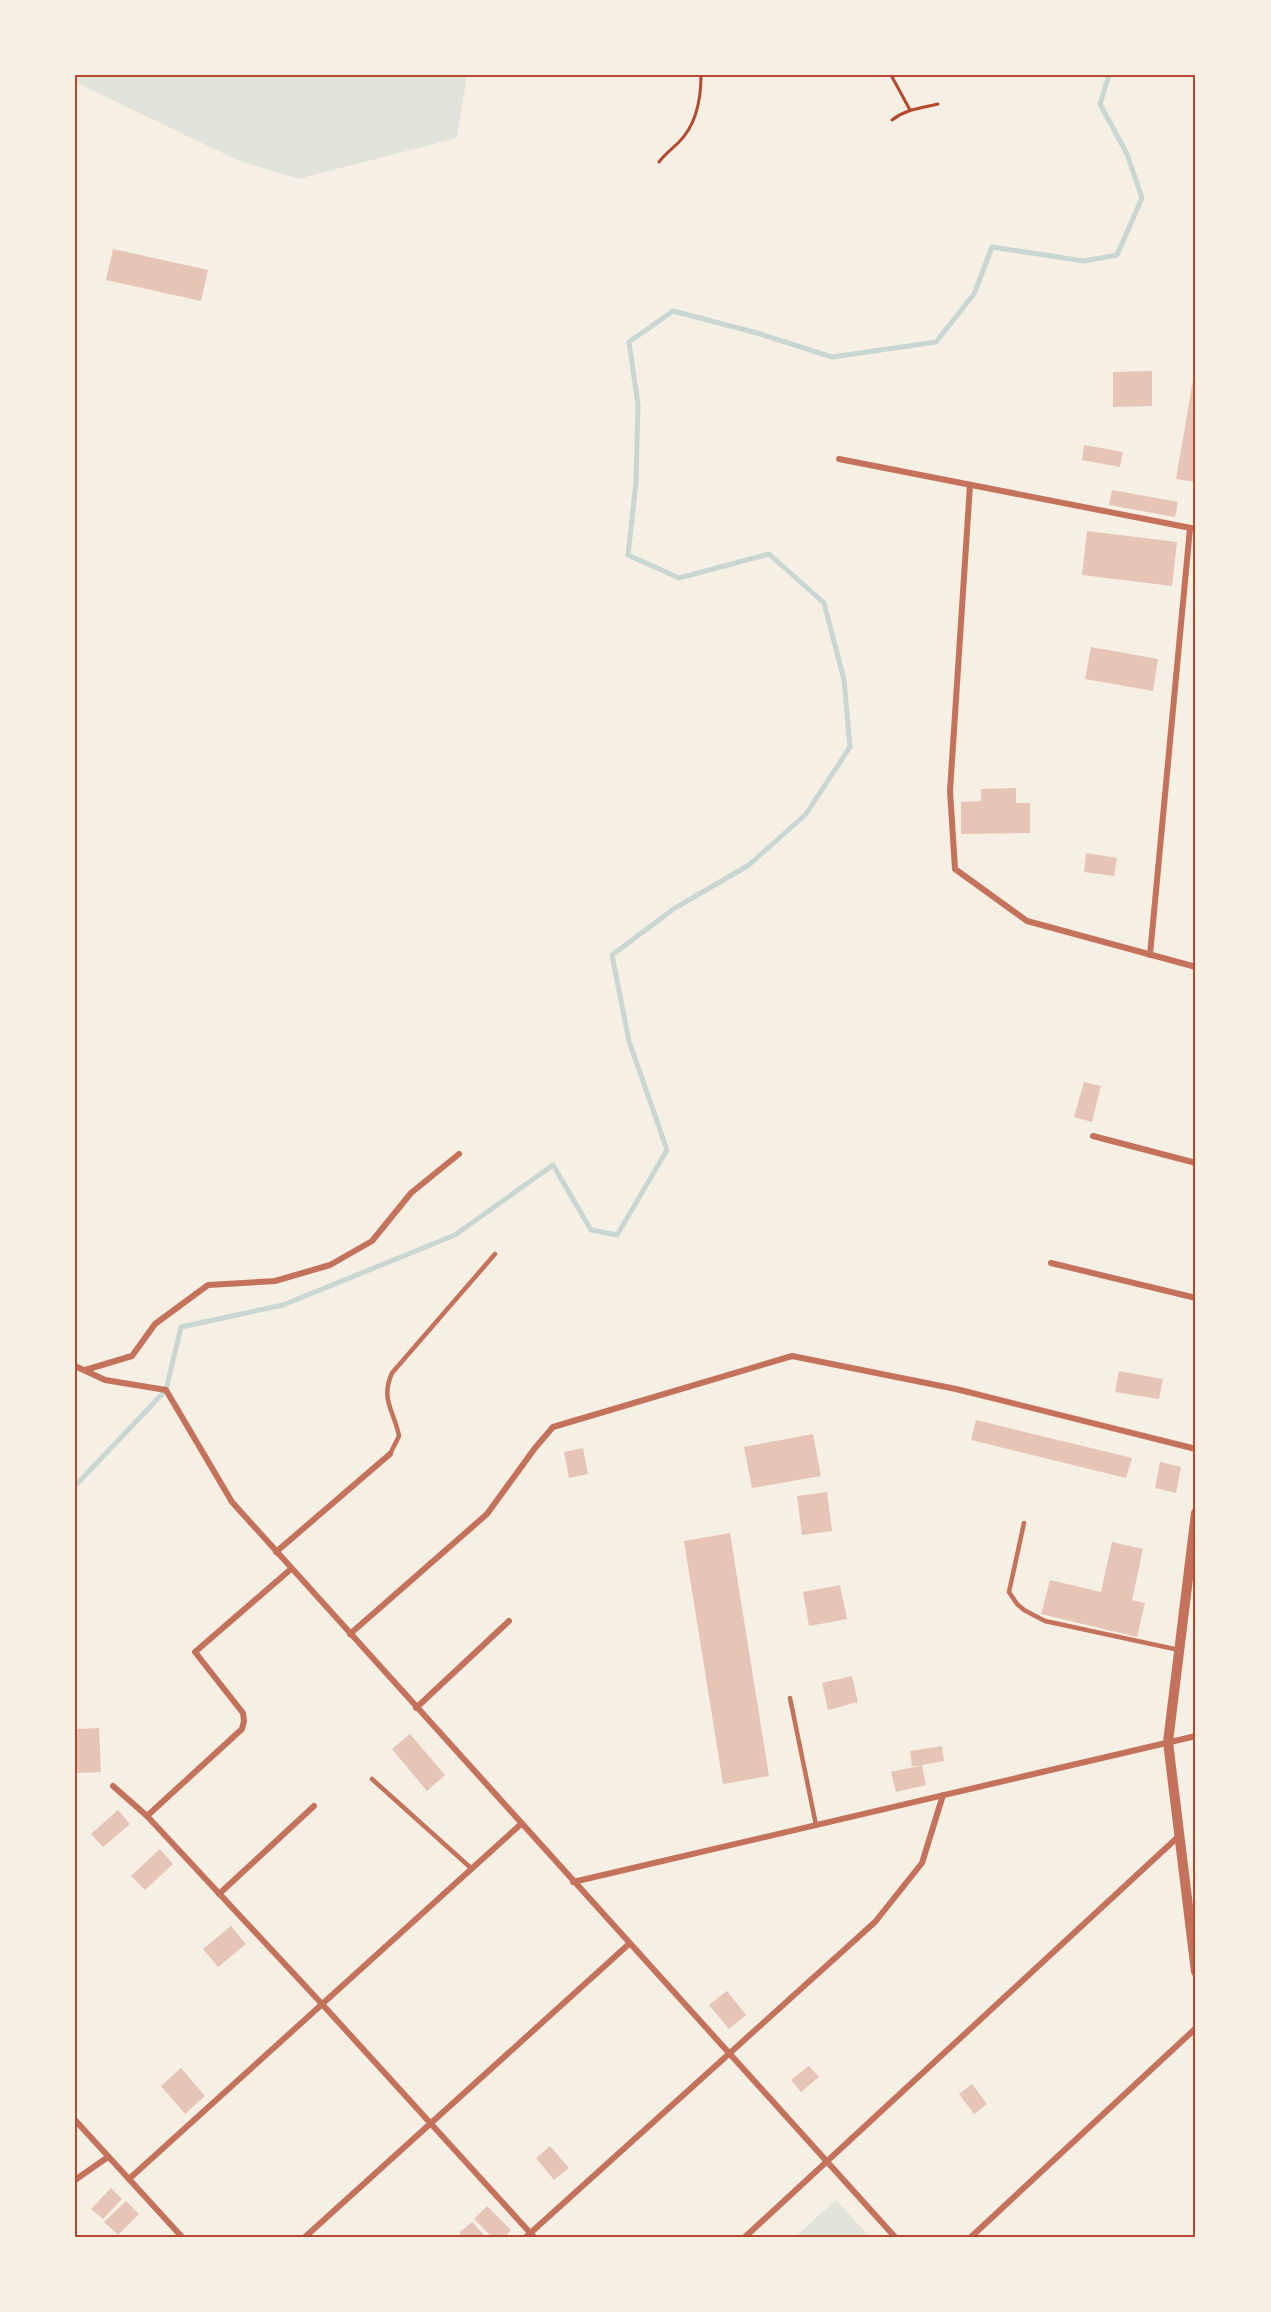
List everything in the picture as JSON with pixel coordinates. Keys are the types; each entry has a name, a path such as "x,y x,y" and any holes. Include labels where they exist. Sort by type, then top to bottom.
{"street":[{"path":"839,459 1193,529 1150,955"},
{"path":"970,485 950,791 955,869 1027,921 1196,968"},
{"path":"1093,1136 1196,1163"},
{"path":"84,1370 132,1356 154,1324 208,1285 275,1281 330,1265 372,1241 411,1193 459,1155"},
{"path":"1051,1263 1196,1298"},
{"path":"350,1634 487,1514 553,1427 792,1356 956,1389 1196,1449"},
{"path":"75,1366 105,1380 166,1390 232,1503 895,2237"},
{"path":"276,1552 390,1454"},
{"path":"1196,1513 1168,1742 1196,1967"},
{"path":"147,1816 242,1729 243,1713 195,1653 291,1569"},
{"path":"416,1708 509,1621"},
{"path":"573,1882 1196,1736"},
{"path":"113,1786 147,1816 322,2004 530,2236 875,1922 922,1863 943,1795"},
{"path":"219,1894 314,1806"},
{"path":"129,2179 521,1824"},
{"path":"745,2237 1180,1835"},
{"path":"305,2237 629,1944"},
{"path":"971,2237 1196,2028"},
{"path":"75,2120 182,2237"},
{"path":"75,2180 108,2157"}],"lane":[{"path":"390,1454 399,1436 388,1402 387,1386 392,1373 495,1254"},
{"path":"1024,1523 1010,1592 1023,1610 1045,1621 1179,1650"},
{"path":"790,1698 816,1825"},
{"path":"372,1779 472,1869"}],"path":[{"path":"659,162 680,141 693,121 700,96 701,75"},
{"path":"891,75 909,110"},
{"path":"892,120 900,113 938,104"}],"shaded area":[{"path":"75,75 467,75 457,138 298,179 237,160 75,82"},
{"path":"836,2200 870,2237 795,2237"}],"building":[{"path":"113,249 208,270 201,301 106,280"},
{"path":"1152,371 1152,406 1113,407 1113,372"},
{"path":"1193,380 1196,381 1196,482 1176,479"},
{"path":"1084,445 1123,452 1120,467 1082,460"},
{"path":"1112,490 1178,502 1175,517 1109,505"},
{"path":"1087,531 1177,542 1172,586 1082,575"},
{"path":"1091,647 1158,659 1153,691 1085,679"},
{"path":"1016,788 1016,803 1030,803 1030,833 961,834 961,802 981,801 981,789"},
{"path":"1086,853 1117,858 1114,876 1084,872"},
{"path":"1084,1082 1101,1086 1092,1122 1074,1117"},
{"path":"1119,1371 1163,1379 1159,1399 1115,1392"},
{"path":"976,1420 1132,1458 1126,1478 971,1440"},
{"path":"813,1434 821,1476 752,1488 744,1447"},
{"path":"583,1448 588,1474 569,1478 564,1452"},
{"path":"1160,1462 1181,1467 1176,1493 1155,1488"},
{"path":"827,1492 832,1531 802,1535 797,1496"},
{"path":"730,1533 769,1776 723,1784 684,1541"},
{"path":"1112,1542 1143,1549 1132,1600 1145,1603 1137,1637 1041,1614 1050,1580 1101,1592"},
{"path":"840,1585 847,1619 809,1626 803,1592"},
{"path":"852,1676 858,1702 828,1710 822,1683"},
{"path":"99,1728 101,1772 77,1773 75,1729"},
{"path":"410,1734 445,1775 427,1791 392,1749"},
{"path":"942,1746 944,1761 922,1765 926,1785 896,1792 891,1772 919,1766 912,1766 910,1751"},
{"path":"118,1810 130,1824 103,1847 91,1834"},
{"path":"160,1849 173,1864 145,1890 131,1876"},
{"path":"231,1926 246,1944 218,1967 203,1949"},
{"path":"727,1991 746,2015 729,2029 709,2005"},
{"path":"809,2066 819,2077 801,2092 791,2080"},
{"path":"181,2068 205,2096 185,2114 161,2086"},
{"path":"972,2084 987,2104 974,2114 959,2094"},
{"path":"550,2146 569,2168 554,2180 536,2158"},
{"path":"111,2188 122,2199 103,2219 91,2209"},
{"path":"126,2201 139,2214 118,2235 104,2222"},
{"path":"487,2206 511,2230 505,2237 492,2237 474,2219"},
{"path":"472,2222 486,2237 463,2237 459,2233"}],"waterway":[{"path":"75,1486 166,1390 181,1327 283,1305 455,1235 553,1165 591,1230 617,1235 667,1150 629,1041 612,955 675,908 749,865 806,814 850,747 844,680 824,603 769,554 679,578 628,555 636,482 638,405 629,342 673,311 757,333 832,357 936,342 974,294 992,247 1084,261 1117,255 1142,198 1127,154 1100,104 1109,75"}]}
